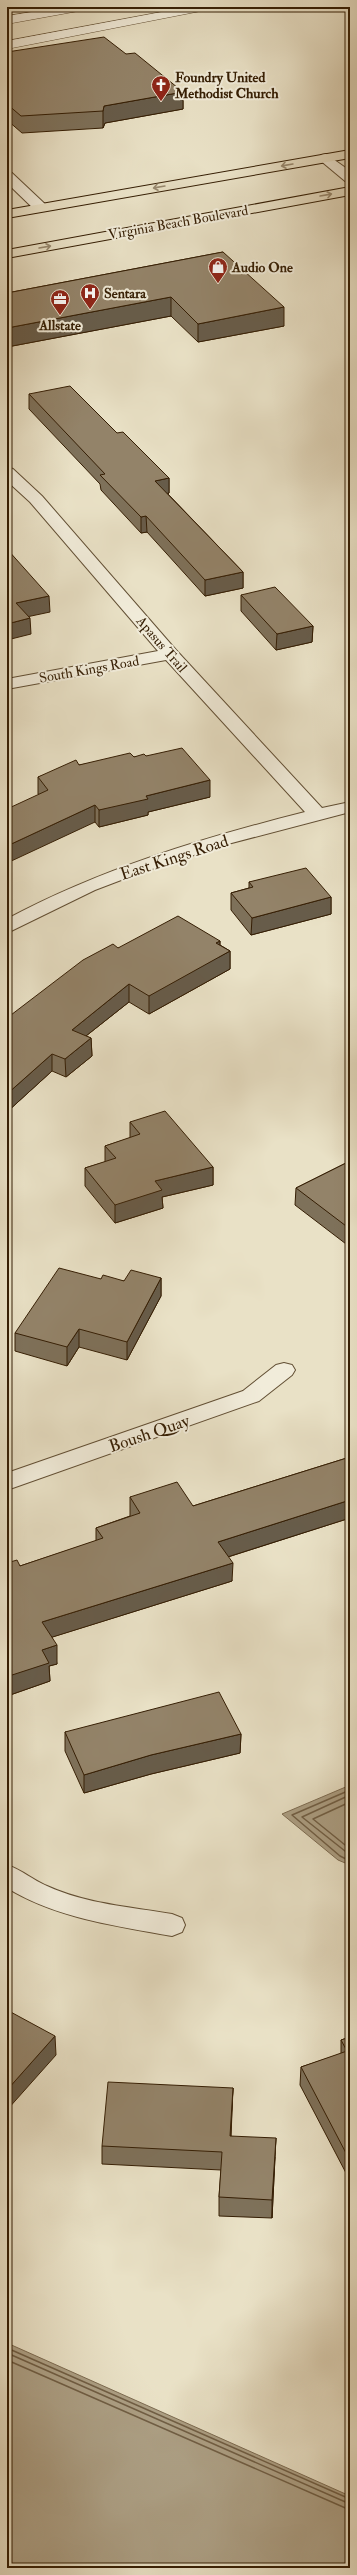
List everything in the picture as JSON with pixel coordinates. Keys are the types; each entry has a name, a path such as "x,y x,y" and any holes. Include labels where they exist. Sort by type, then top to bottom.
{"main road":[{"path":"7,214 350,154"},
{"name":"Virginia Beach Boulevard","path":"7,254 350,191"}],"street":[{"path":"326,158 350,178"},
{"path":"7,176 41,208"},
{"name":"Apasus Trail","path":"7,472 36,499 170,654 318,815"},
{"name":"South Kings Road","path":"7,684 170,654"},
{"name":"East Kings Road","path":"7,928 33,912 88,886 152,862 243,834 350,807"},
{"name":"Boush Quay","path":"7,1482 251,1396 284,1370"},
{"path":"7,1875 38,1894 53,1899 96,1912 172,1925"}],"lane":[{"path":"7,20 84,7"},
{"path":"7,45 206,7"}],"water":[{"path":"350,1780 350,1865 338,1860 282,1814 348,1786"},
{"path":"7,2343 350,2496 350,2568 7,2568"}],"building":[{"path":"104,37 126,54 135,53 183,92 104,106 103,111 21,116 7,104 7,52"},
{"path":"223,252 284,307 198,324 171,297 7,328 7,293"},
{"path":"70,386 117,433 123,432 169,478 155,481 243,572 205,580 146,516 141,517 100,475 105,474 29,394"},
{"path":"7,549 49,596 16,603 30,618 7,624"},
{"path":"275,587 313,626 277,634 241,595"},
{"path":"182,748 210,780 146,796 148,799 99,810 95,805 7,846 7,809 48,790 38,777 76,760 79,765 130,753 134,757 144,754 146,756"},
{"path":"306,868 331,897 252,918 231,893 253,887 249,882"},
{"path":"178,916 220,941 216,943 230,951 149,996 129,984 72,1030 91,1038 65,1059 52,1054 7,1094 7,1018 83,960 113,944 118,948"},
{"path":"165,1111 213,1167 155,1181 162,1190 115,1205 85,1168 116,1158 105,1146 140,1134 130,1122"},
{"path":"350,1161 350,1229 296,1188"},
{"path":"59,1268 101,1279 103,1275 124,1281 131,1270 161,1278 127,1342 79,1329 67,1347 15,1333"},
{"path":"350,1457 350,1500 218,1542 233,1563 42,1622 57,1645 42,1650 49,1663 9,1676 7,1673 7,1563 17,1560 20,1566 103,1538 96,1528 140,1513 130,1497 177,1482 193,1506"},
{"path":"219,1692 241,1734 151,1755 84,1775 65,1732"},
{"path":"7,2010 55,2036 7,2090"},
{"path":"350,2037 350,2154 347,2155 301,2067 347,2051 341,2040"},
{"path":"108,2082 233,2088 230,2136 276,2138 272,2200 219,2197 222,2152 102,2146"}],"place":[{"name":"Foundry United Methodist Church","path":"161,102"},
{"name":"Audio One","path":"218,284"},
{"name":"Sentara","path":"90,310"},
{"name":"Allstate","path":"60,316"}]}
